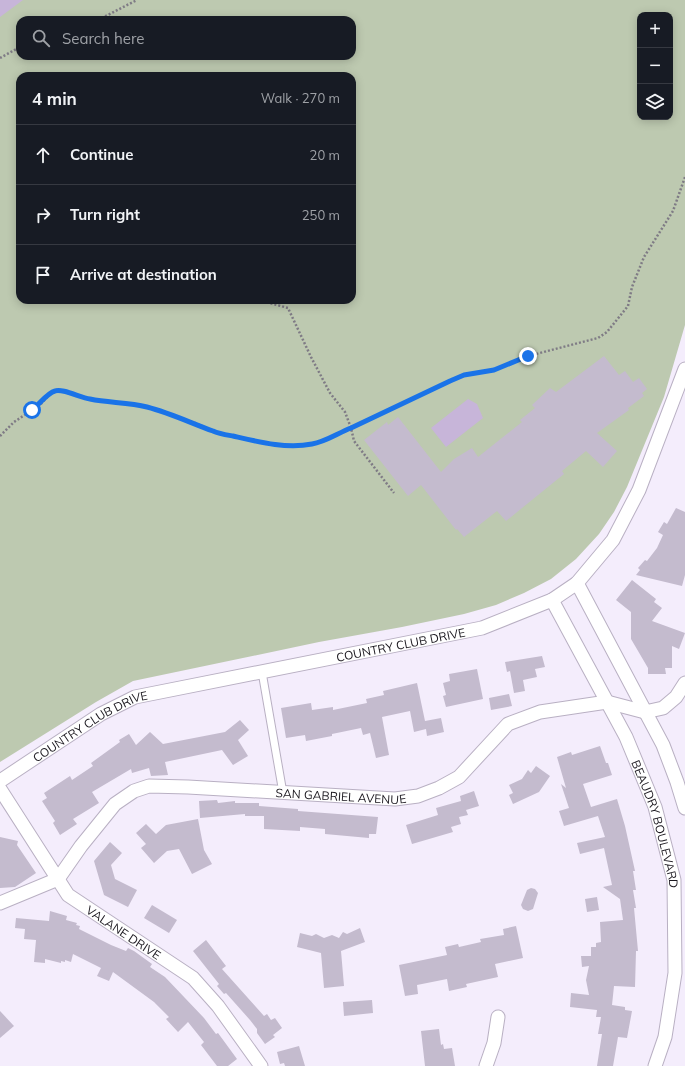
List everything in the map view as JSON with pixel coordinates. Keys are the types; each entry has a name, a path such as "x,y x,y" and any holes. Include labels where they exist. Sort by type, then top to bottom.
{"street":[{"name":"COUNTRY CLUB DRIVE","path":"0,781 101,714 135,697 482,628 552,600 577,583 614,540 639,490 685,369"},
{"path":"577,583 663,745 685,808"},
{"name":"BEAUDRY BOULEVARD","path":"552,600 626,737 656,807 674,880 675,974 665,1037 655,1066"},
{"name":"SAN GABRIEL AVENUE","path":"58,879 81,846 115,804 134,791 149,786 395,799 418,796 439,788 459,777 508,724 540,712 607,702 645,712 663,708 676,697 685,683"},
{"name":"VALANE DRIVE","path":"0,789 68,895 193,978 218,1006 261,1066"},
{"path":"0,903 58,879"},
{"path":"486,1066 494,1043 498,1017"}],"lane":[{"path":"262,672 283,793"}],"path":[{"path":"106,16 137,0"},
{"path":"0,58 16,49"},
{"path":"0,436 14,422 40,405 56,390 62,390 88,399 145,406 195,423 216,432 267,443 295,446 318,443 464,375 494,370 522,358 598,338 607,332 628,306 632,287 644,257 673,211 685,177"},
{"path":"274,304 288,308 311,357 330,392 345,412 354,441 394,493"}],"green space":[{"path":"0,0 685,0 685,325 664,397 627,487 614,512 599,534 576,559 551,579 496,605 464,614 402,627 319,642 133,681 96,702 0,762"}],"shaded area":[{"path":"0,0 23,0 0,17"},
{"path":"468,399 477,404 483,418 446,447 431,428"}],"building":[{"path":"604,356 619,375 625,371 633,382 639,378 647,389 642,393 644,396 628,408 629,410 597,433 617,451 603,467 586,451 562,471 564,474 506,521 497,511 464,537 457,529 456,530 421,485 408,496 364,440 387,422 388,425 398,417 441,472 454,459 472,448 478,457 522,422 520,420 535,408 532,405 550,388 556,392"},
{"path":"676,508 685,512 685,575 682,586 636,575 640,570 638,568 645,560 647,561 657,548 663,535 658,532 664,522 667,524"},
{"path":"632,580 656,599 654,602 662,608 652,621 685,633 679,649 672,646 672,668 665,668 666,674 648,674 648,668 631,639 631,612 616,600"},
{"path":"542,656 545,667 535,669 537,677 523,680 525,691 514,693 510,671 507,672 505,662"},
{"path":"477,669 483,699 446,707 443,696 446,695 443,683 450,681 449,674"},
{"path":"417,683 425,721 441,718 444,732 427,736 426,729 414,732 410,711 382,717 389,755 376,758 370,733 363,735 361,728 306,741 305,735 286,738 281,708 311,703 312,710 333,707 333,710 367,703 366,699 384,695 383,691"},
{"path":"509,694 512,706 491,710 489,698"},
{"path":"240,720 249,730 238,740 248,756 233,765 222,750 165,762 168,775 151,776 149,768 132,773 131,769 92,792 99,803 73,819 77,824 60,835 53,823 55,821 42,801 47,798 44,793 70,776 72,780 93,766 91,763 120,742 119,740 129,734 136,745 150,732 163,744 225,732"},
{"path":"600,746 612,775 583,784 591,807 617,799 625,826 635,871 633,871 636,890 633,890 636,908 634,908 638,951 636,951 635,987 614,986 612,1005 625,1007 625,1010 632,1011 627,1038 618,1037 613,1066 597,1066 602,1034 598,1034 601,1017 596,1017 597,1010 570,1007 571,993 589,995 586,980 589,966 582,967 581,956 591,956 591,947 596,947 596,943 601,942 600,922 623,920 620,899 603,887 612,885 604,848 580,854 577,843 605,837 598,816 564,826 559,811 569,808 561,784 566,788 557,757 571,752 572,755"},
{"path":"536,766 550,776 539,792 513,804 509,795 513,793 509,785 522,779 528,770 531,773"},
{"path":"474,791 479,806 466,810 468,815 459,817 461,824 451,827 453,832 412,844 406,825 438,815 436,808 461,801 460,796"},
{"path":"217,800 218,803 235,801 235,803 259,803 259,806 298,809 298,811 378,817 376,834 369,834 369,838 325,834 325,829 300,827 300,831 264,829 264,816 245,816 245,814 200,818 199,801"},
{"path":"198,819 204,850 212,864 192,874 179,849 167,851 154,863 141,848 146,844 136,833 146,824 156,834 166,825"},
{"path":"0,837 18,841 17,845 36,873 15,887 0,888"},
{"path":"110,842 122,853 111,865 115,879 137,890 128,907 104,895 94,861"},
{"path":"531,888 535,889 538,893 533,909 528,911 523,909 521,905 527,890"},
{"path":"597,897 599,910 587,912 585,899"},
{"path":"152,905 177,920 169,933 144,918"},
{"path":"50,911 67,916 66,920 77,923 76,925 80,926 79,929 126,951 128,948 152,964 150,967 165,977 204,1018 216,1034 218,1033 237,1059 228,1066 217,1066 201,1045 204,1042 188,1022 178,1032 166,1019 169,1017 154,1002 113,972 109,981 97,976 101,968 73,954 71,962 65,960 65,962 61,961 61,963 45,959 45,963 34,962 36,940 24,939 25,929 15,928 16,918 49,921"},
{"path":"516,926 523,958 495,964 498,977 466,984 467,987 449,991 447,979 417,985 418,994 405,996 399,965 447,955 445,947 458,944 459,947 481,942 480,939 504,935 503,929"},
{"path":"360,928 365,942 341,951 344,986 324,988 321,953 297,947 300,933 312,936 316,934 324,938 332,935 339,938 343,932 347,934"},
{"path":"206,940 226,966 222,969 264,1016 267,1014 271,1020 275,1018 282,1028 273,1035 275,1037 265,1044 257,1033 257,1029 226,993 224,994 217,986 219,984 193,951"},
{"path":"372,1000 373,1013 344,1016 343,1002"},
{"path":"0,1011 14,1026 0,1038"},
{"path":"439,1029 441,1045 443,1044 444,1049 452,1048 455,1066 425,1066 421,1031"},
{"path":"299,1046 305,1066 285,1066 284,1063 280,1064 277,1052"}],"route":[{"path":"32,410 40,405 51,393 56,390 62,390 88,399 145,406 195,423 220,434 267,443 295,446 318,443 464,375 494,370 517,359 528,356"}]}
